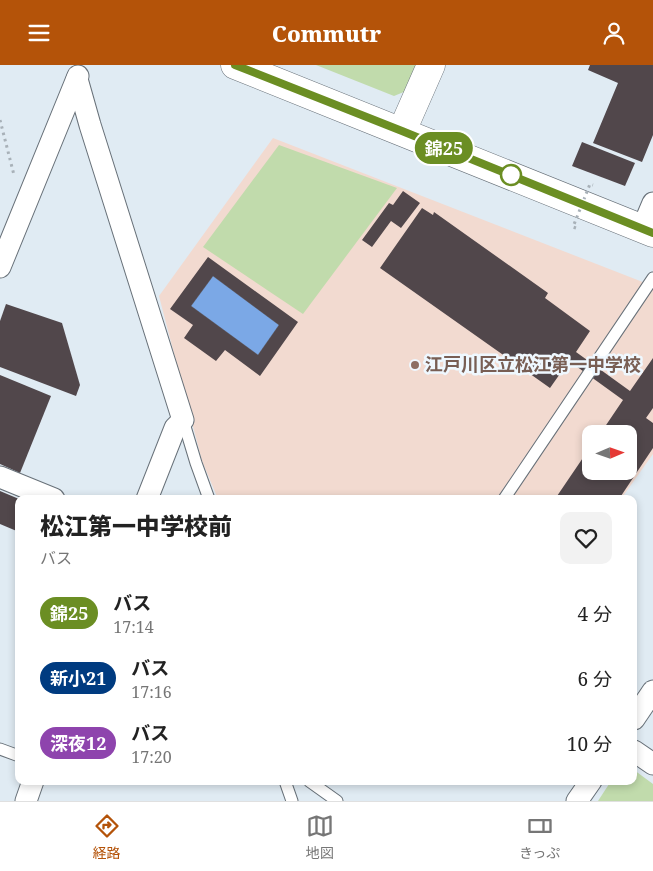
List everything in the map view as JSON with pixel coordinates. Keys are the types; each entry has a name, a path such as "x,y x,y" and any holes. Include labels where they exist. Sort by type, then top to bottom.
{"main road":[{"path":"235,65 648,231"},
{"path":"402,131 431,65"}],"street":[{"path":"0,267 79,72"},
{"path":"79,72 90,125 183,420 175,428 148,495"},
{"path":"648,231 653,203"},
{"path":"0,477 44,495"},
{"path":"637,715 653,691"},
{"path":"637,753 653,764"},
{"path":"26,801 32,785"},
{"path":"577,801 588,785"}],"lane":[{"path":"507,495 653,278"},
{"path":"183,420 208,495"},
{"path":"0,749 15,755"},
{"path":"286,785 292,801"},
{"path":"315,785 337,801"}],"path":[{"path":"0,120 23,209"},
{"path":"576,228 573,227 590,184 593,185"}],"shaded area":[{"name":"江戸川区立松江第一中学校","path":"273,138 653,286 653,454 638,475 638,425 582,425 582,480 635,480 624,495 216,495 202,461 159,296"}],"green space":[{"path":"316,65 421,65 411,89 394,96"},
{"path":"279,145 397,188 303,314 203,247"},
{"path":"637,772 653,784 653,801 598,801 608,785 637,785"}],"water":[{"path":"213,276 279,325 258,355 191,306"}],"building":[{"path":"590,65 653,65 653,135 642,162 593,143 618,83 588,70"},
{"path":"582,142 635,163 625,186 572,166"},
{"path":"403,191 420,203 401,228 391,221 372,247 362,240 389,203 393,205"},
{"path":"422,208 433,215 434,212 548,293 545,298 590,331 576,352 630,391 653,358 653,408 646,418 653,423 653,448 638,470 638,425 606,425 623,400 569,361 550,388 380,268"},
{"path":"208,257 298,322 260,376 225,350 216,361 184,338 193,325 170,309","holes":["213,276 279,325 258,355 191,306"]},
{"path":"6,304 62,323 80,385 76,396 0,367 0,321"},
{"path":"0,375 51,396 20,473 0,464"},
{"path":"582,459 582,480 632,480 622,495 558,495"},
{"path":"0,491 15,497 15,530 0,524"}],"bus line":[{"name":"錦25","path":"235,65 653,233"}],"place":[{"name":"江戸川区立松江第一中学校","path":"415,365"}]}
